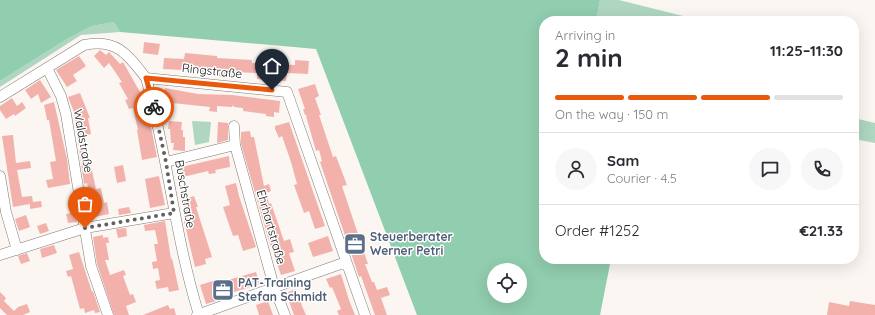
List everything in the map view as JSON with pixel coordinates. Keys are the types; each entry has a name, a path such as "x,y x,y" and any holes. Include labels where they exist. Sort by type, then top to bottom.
{"street":[{"path":"0,97 84,44 96,42 114,45 122,51 146,78"},
{"name":"Waldstraße","path":"47,68 61,96 66,114 92,266 108,315"},
{"name":"Buschstraße","path":"146,78 166,162 174,213 187,276 199,315"},
{"name":"Ringstraße","path":"146,78 287,92 366,315"},
{"name":"Ehrhartstraße","path":"234,126 235,145 274,287 285,315"},
{"path":"166,162 235,145"},
{"path":"0,176 6,212 17,250"},
{"path":"0,255 85,228 174,213"},
{"path":"199,315 346,262"}],"green space":[{"path":"0,0 600,0 597,16 539,16 539,264 610,264 600,315 417,315 316,49 120,32 114,22 92,26 67,39 0,81"},
{"path":"600,0 619,0 683,16 597,16"},
{"path":"114,22 120,32 81,35 0,87 0,81 67,39 92,26"},
{"path":"859,119 875,123 875,143 859,140"},
{"path":"192,121 211,122 209,142 195,145"}],"building":[{"path":"144,42 160,44 158,55 143,53"},
{"path":"100,50 106,55 109,52 120,64 123,62 140,92 151,127 157,157 142,160 133,108 129,109 125,100 128,99 119,83 122,82 109,63 104,68 94,56"},
{"path":"185,53 217,56 217,58 252,60 252,63 295,65 295,60 309,61 308,74 287,73 286,81 257,79 257,73 234,72 233,78 202,74 202,71 163,69 164,58 184,59"},
{"path":"79,56 86,66 73,75 77,81 67,87 56,70"},
{"path":"40,80 51,97 41,103 38,94 31,99 25,90"},
{"path":"315,84 319,96 315,98 321,115 319,115 333,157 336,156 347,185 342,186 368,264 365,264 377,290 387,287 390,295 381,298 387,315 375,315 361,276 359,277 320,162 322,161 319,150 316,151 306,116 307,115 305,115 303,109 305,109 298,89"},
{"path":"165,88 198,94 232,95 280,101 279,113 274,112 274,117 266,116 266,114 243,111 243,108 234,107 233,105 232,107 217,106 217,112 209,111 210,107 163,102"},
{"path":"80,93 90,118 88,118 91,134 83,136 87,158 89,157 96,189 101,188 104,203 107,202 109,214 90,218 88,206 92,205 87,183 84,184 74,112 68,97"},
{"path":"12,98 17,106 22,102 26,108 15,116 14,114 6,119 0,110 0,106"},
{"path":"54,102 67,159 70,184 48,188 46,180 53,179 50,162 56,161 49,120 47,120 44,105"},
{"path":"169,121 182,122 181,130 183,130 183,137 185,137 185,151 173,150 174,143 171,143 170,129 168,129"},
{"path":"218,122 228,123 228,140 217,143"},
{"path":"289,122 325,226 315,229 309,211 304,213 294,185 297,184 291,162 282,136 279,138 275,129 275,126"},
{"path":"250,131 251,137 254,137 264,186 269,184 271,191 266,193 269,204 271,203 284,241 290,239 294,252 289,253 295,271 281,275 268,238 241,144 241,132"},
{"path":"13,135 16,163 30,161 31,168 17,170 22,197 32,196 33,202 41,201 42,207 30,209 30,204 13,207 2,136"},
{"path":"229,156 230,167 215,170 216,173 209,174 208,171 179,178 177,168"},
{"path":"123,165 126,181 117,183 114,167"},
{"path":"159,176 165,205 150,208 145,179"},
{"path":"236,183 256,247 243,251 238,235 233,236 223,207 230,205 225,186"},
{"path":"194,196 212,257 205,259 206,264 195,267 184,221 188,219 182,200"},
{"path":"129,207 131,213 119,215 118,209"},
{"path":"76,212 77,222 68,223 66,214"},
{"path":"26,215 30,227 19,231 15,219"},
{"path":"165,221 171,259 172,258 179,290 169,292 168,287 157,289 155,281 160,280 158,268 153,269 152,262 157,261 154,244 158,244 155,230 145,231 144,225"},
{"path":"46,223 49,231 40,234 37,226"},
{"path":"126,228 127,236 118,238 116,229"},
{"path":"103,235 103,238 108,237 109,243 106,243 109,260 105,260 110,275 124,270 126,275 123,276 130,295 133,294 136,302 126,306 129,315 114,315 97,264 93,237"},
{"path":"328,236 333,251 313,257 308,243"},
{"path":"54,245 57,253 42,258 40,249"},
{"path":"79,252 100,312 95,313 94,310 85,313 84,308 80,309 71,276 68,277 66,271 73,269 69,255"},
{"path":"27,253 30,261 21,264 18,256"},
{"path":"256,272 260,284 218,297 219,300 206,304 200,285 213,281 214,284"},
{"path":"341,274 355,315 339,315 337,311 341,309 332,287 330,288 326,279"},
{"path":"296,289 306,315 294,315 286,293"},
{"path":"0,292 6,298 4,301 14,311 18,307 27,304 30,312 23,315 7,315 0,308"},
{"path":"268,301 273,315 259,315 256,305"},
{"path":"850,301 875,305 875,315 827,315 829,302 849,306"},
{"path":"168,305 170,309 174,308 176,315 143,315"}],"way so far":[{"path":"85,228 174,213 166,162 154,107"}],"place":[{"name":"Steuerberater Werner Petri","path":"355,244"},
{"name":"PAT-Training Stefan Schmidt","path":"223,290"}],"route":[{"path":"154,107 146,78 272,90"}]}
